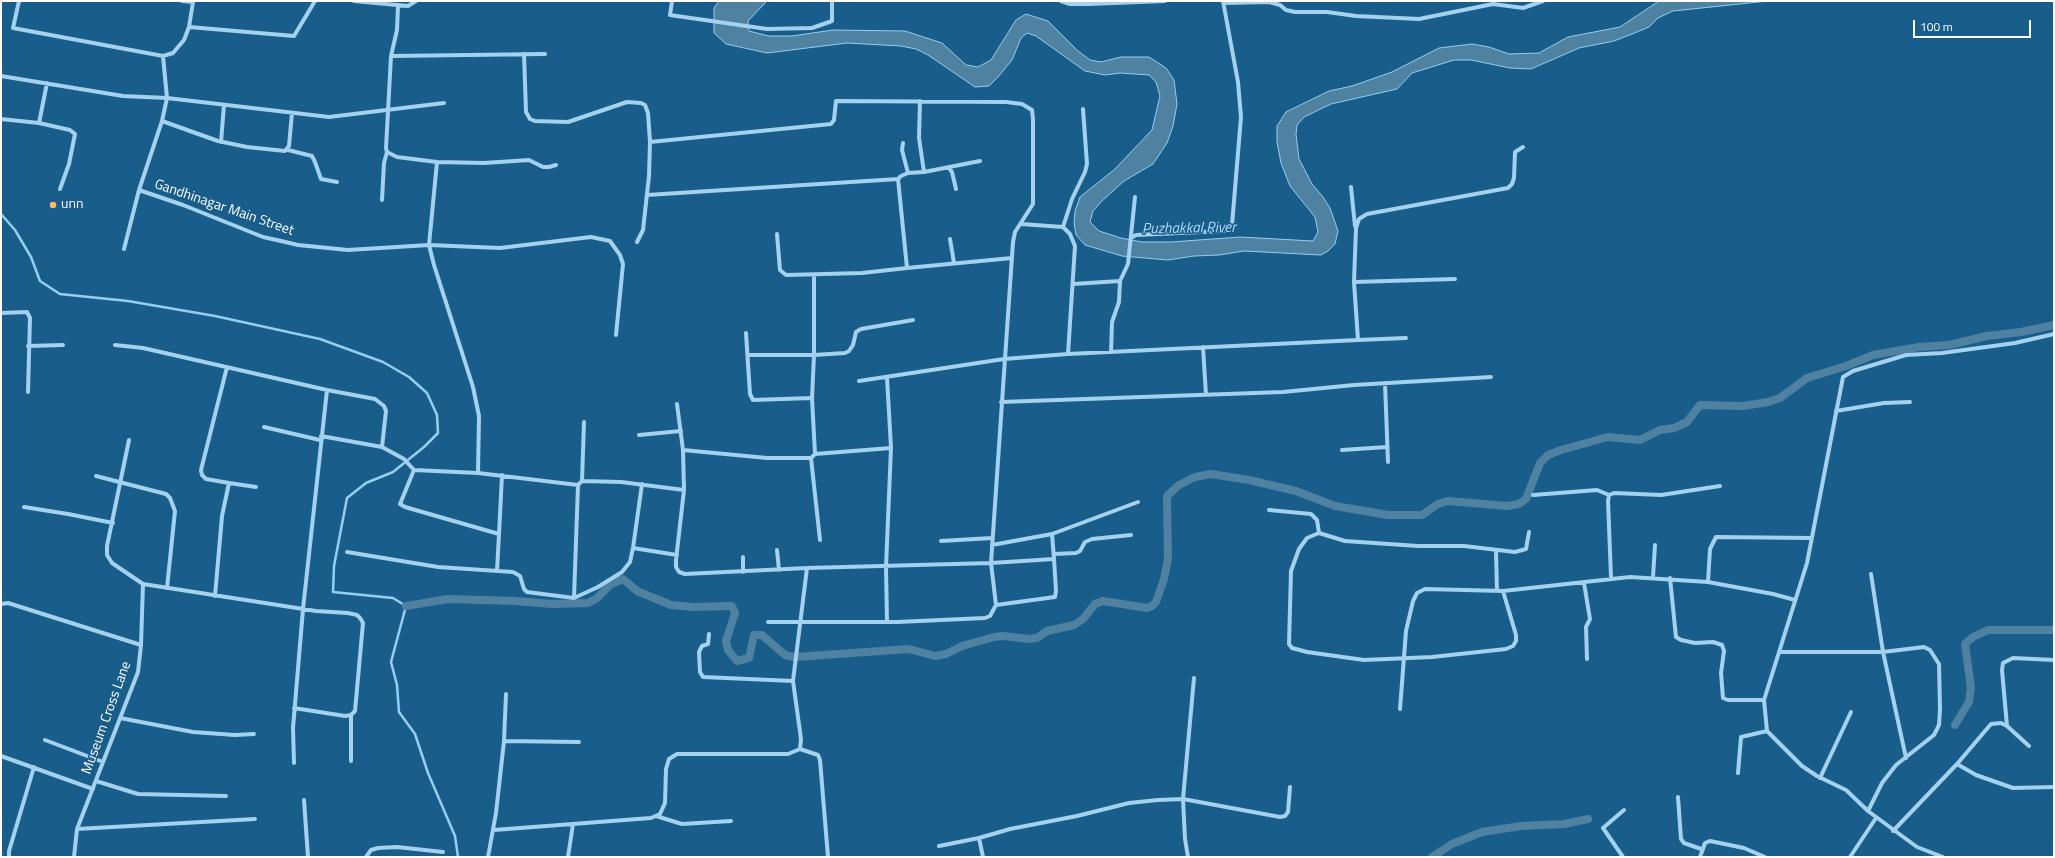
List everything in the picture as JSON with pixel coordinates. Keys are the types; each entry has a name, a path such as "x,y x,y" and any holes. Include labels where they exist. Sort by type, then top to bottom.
{"street":[{"path":"19,1 13,28 163,56 173,53 179,47 189,27 194,2 182,1"},
{"path":"189,27 294,36 315,1"},
{"path":"354,1 398,6 408,6 416,1"},
{"path":"672,1 670,15 767,29 812,28 832,21 832,1"},
{"path":"1060,1 1070,4 1164,1"},
{"path":"1131,238 1136,235 1224,231 1229,229 1232,225 1241,117 1238,82 1224,2 1269,2 1280,5 1286,10 1295,12 1327,12 1356,16 1419,19 1493,4 1523,8 1543,1"},
{"path":"382,200 384,163 388,152 388,109 391,56 396,30 398,6"},
{"path":"524,54 526,112 530,119 535,121 568,122 617,104 641,102 646,105 650,142 649,176 642,230 637,242"},
{"path":"391,56 545,54"},
{"name":"Gandhinagar Main Street","path":"163,56 167,98 162,121 139,190 183,205 263,237 298,245 348,250 429,244 500,248 591,237 610,241 620,255 623,264 616,335"},
{"path":"1,76 123,96 167,98 330,117 444,103"},
{"path":"39,123 47,83"},
{"path":"650,142 831,124 834,120 836,101 1006,102 1022,104 1032,110 1033,204 1015,232 1004,359 992,538 991,564 996,605 993,613 985,618 887,622 768,622"},
{"path":"920,101 919,138 924,172"},
{"path":"221,142 224,105"},
{"path":"1063,227 1072,199 1085,172 1086,164 1082,109"},
{"path":"288,150 292,113"},
{"path":"1,119 39,123 70,130 75,134 69,164 60,189"},
{"path":"162,121 221,142 285,152 288,150 312,156 321,179 337,182"},
{"path":"903,143 902,150 908,173"},
{"path":"1356,228 1359,219 1367,214 1508,188 1512,184 1514,178 1515,152 1523,147"},
{"path":"388,152 396,158 437,162 484,163 529,160 544,167 556,165"},
{"path":"647,195 898,179 908,173 924,172 980,161"},
{"path":"437,162 429,244 434,265 473,387 479,416 478,473"},
{"path":"948,167 952,172 956,189"},
{"path":"898,179 907,268"},
{"path":"1351,188 1356,228 1354,282 1358,340"},
{"path":"124,249 139,190"},
{"path":"1111,352 1112,322 1119,302 1120,280 1128,264 1135,197"},
{"path":"1021,224 1063,227 1070,234 1075,246 1068,354"},
{"path":"777,234 778,261 782,273 814,275 862,273 954,262 1012,258"},
{"path":"950,239 954,262"},
{"path":"814,275 814,355 812,398 815,454"},
{"path":"1354,282 1455,279"},
{"path":"1073,284 1120,280"},
{"path":"1,313 27,312 30,318 28,346 28,392"},
{"path":"748,355 814,355 845,353 849,351 853,345 856,332 861,329 913,320"},
{"path":"746,333 750,394 753,400 812,398"},
{"path":"1943,857 1917,847 1876,818 1846,790 1820,778 1802,766 1767,731 1764,700 1807,564 1843,377 1853,371 1906,355 1942,353 2054,334"},
{"path":"859,381 1004,359 1068,354 1406,338"},
{"path":"28,346 63,345"},
{"path":"115,345 143,348 380,401 386,411 382,447"},
{"path":"1203,347 1206,395"},
{"path":"227,367 201,470 202,475 206,479 256,488"},
{"path":"887,377 891,448 886,568 887,622"},
{"path":"1001,402 1283,392 1385,383 1491,378"},
{"path":"1385,383 1388,462"},
{"path":"294,763 294,708 320,438 327,390"},
{"path":"1836,411 1884,402 1910,402"},
{"path":"677,404 684,450 684,490 676,568 679,572 685,574 807,568 886,568 991,564 1076,553 1080,551 1085,542 1092,539 1131,535"},
{"path":"582,481 584,422"},
{"path":"264,428 382,447 404,459 413,469 502,475 578,485"},
{"path":"639,435 681,431"},
{"path":"130,440 107,555 112,563 143,584 303,609 348,613 357,615 360,618 363,623 355,711 351,715 345,716 294,708"},
{"path":"1342,450 1387,446"},
{"path":"684,450 767,458 811,458 815,454 891,448"},
{"path":"811,458 820,540"},
{"path":"413,469 400,504 405,507 499,534"},
{"path":"497,571 502,475"},
{"path":"96,476 166,494 173,503 175,511 167,588"},
{"path":"574,598 578,485 582,481 588,480 642,484 684,490"},
{"path":"215,596 222,516 229,484"},
{"path":"347,552 438,567 518,573 524,589 528,592 574,598 598,587 622,572 630,562 642,484"},
{"path":"1609,496 1614,493 1661,495 1720,486"},
{"path":"1533,495 1597,490 1609,496"},
{"path":"1609,496 1612,577"},
{"path":"992,545 1052,534 1138,502"},
{"path":"24,507 113,523"},
{"path":"1269,510 1311,514 1316,520 1319,533"},
{"path":"1503,591 1516,635 1516,642 1513,646 1432,657 1364,660 1307,652 1292,648 1289,644 1291,570 1299,549 1307,538 1319,533 1345,541 1418,546 1464,546 1496,551 1515,552 1526,549 1529,532"},
{"path":"996,605 1055,597 1056,591 1052,534"},
{"path":"941,541 992,538"},
{"path":"1708,582 1710,549 1716,538 1812,538"},
{"path":"1653,577 1655,545"},
{"path":"633,548 677,555"},
{"path":"777,550 778,570"},
{"path":"1496,551 1497,591"},
{"path":"743,557 743,572"},
{"path":"800,749 802,739 793,681 807,568"},
{"path":"1871,574 1883,652 1906,758"},
{"path":"1400,709 1406,630 1413,600 1417,593 1425,589 1503,591 1584,583 1612,577 1653,577 1708,582 1773,594 1795,600"},
{"path":"1670,578 1676,637 1681,640 1695,643 1713,642 1722,645 1724,651 1721,673 1723,698 1728,700 1764,700"},
{"path":"1584,583 1590,619 1586,627 1587,659"},
{"name":"Museum Cross Lane","path":"74,857 77,829 138,672 141,645 143,584"},
{"path":"1,604 8,603 141,645"},
{"path":"709,634 708,644 702,646 699,652 700,672 703,677 793,681"},
{"path":"1779,652 1883,652 1924,647 1935,655 1939,664 1939,725 1934,735 1896,765 1882,784 1868,811"},
{"path":"2007,726 2002,684 2003,663 2013,658 2054,660"},
{"path":"1188,857 1185,840 1183,799 1194,678"},
{"path":"488,857 494,830 504,741 506,694"},
{"path":"1820,778 1851,712"},
{"path":"351,715 351,761"},
{"path":"120,718 193,732 254,734"},
{"path":"1893,831 1957,764 1991,724 1995,722 2007,726 2029,746"},
{"path":"1738,773 1739,752 1743,735 1767,731"},
{"path":"45,740 103,762"},
{"path":"504,741 579,742"},
{"path":"494,830 651,818 660,814 665,803 666,769 669,759 677,754 788,754 800,749 818,755 820,760 828,857"},
{"path":"1,756 93,789"},
{"path":"1957,764 1976,775 2013,788 2054,787"},
{"path":"10,857 9,851 34,767"},
{"path":"96,781 138,794 226,796"},
{"path":"939,846 979,838 1010,828 1077,816 1129,803 1183,799 1280,817 1285,816 1288,812 1290,787"},
{"path":"1678,797 1680,840 1684,843 1702,849"},
{"path":"304,800 308,857"},
{"path":"1623,857 1603,828 1624,810"},
{"path":"656,816 682,824 731,821"},
{"path":"1850,857 1876,818"},
{"path":"77,829 255,819"},
{"path":"568,857 573,824"},
{"path":"979,838 983,857"},
{"path":"1700,857 1705,843 1710,841 1722,842 1765,857"},
{"path":"366,857 371,850 378,848 397,847 443,852"}],"water":[{"path":"719,1 767,1 748,21 749,31 769,36 792,36 833,30 905,31 942,43 966,65 978,67 991,60 1016,20 1026,14 1048,21 1078,51 1090,60 1101,62 1121,57 1149,57 1166,68 1174,80 1177,104 1173,126 1167,143 1153,164 1124,181 1102,201 1093,211 1090,222 1099,231 1121,238 1142,242 1171,242 1240,237 1313,241 1318,232 1315,217 1290,186 1281,163 1277,142 1277,126 1286,112 1329,91 1352,86 1392,72 1439,48 1472,44 1489,47 1509,54 1539,53 1568,37 1620,27 1659,1 1768,1 1673,11 1658,18 1649,27 1632,34 1614,41 1579,48 1531,69 1510,68 1471,60 1454,60 1412,73 1397,89 1331,104 1304,117 1297,125 1296,134 1299,159 1312,184 1330,208 1338,231 1335,244 1328,251 1321,255 1244,251 1168,260 1122,256 1085,245 1076,235 1074,223 1075,211 1080,197 1115,169 1152,130 1160,96 1156,82 1149,75 1120,73 1105,75 1085,71 1036,36 1027,33 1021,38 1012,60 989,86 975,87 928,55 916,49 901,46 847,43 767,53 726,44 714,33 714,8"}],"waterway":[{"path":"1,214 15,230 31,257 40,281 60,294 128,301 215,316 320,339 383,362 409,377 427,393 437,415 438,433 424,447 393,472 366,483 347,498 334,566 333,592 393,598 406,606 391,662 397,685 399,712 415,734 428,773 455,836 458,857"},
{"path":"406,606 448,599 515,601 552,604 588,603 596,599 611,584 623,579 637,591 671,605 692,607 732,606 735,613 726,641 728,650 737,661 749,658 754,635 762,635 785,655 795,657 909,649 935,656 946,654 962,646 994,637 1003,636 1029,639 1037,638 1047,631 1074,625 1083,619 1095,604 1103,601 1147,608 1152,606 1156,602 1164,579 1168,559 1167,496 1179,485 1195,477 1211,474 1249,480 1296,491 1335,506 1388,515 1422,515 1438,504 1448,501 1507,506 1519,504 1526,499 1540,463 1548,455 1561,450 1608,437 1640,440 1660,430 1674,428 1687,422 1700,405 1743,406 1768,402 1780,398 1807,378 1846,366 1873,355 1919,347 1949,345 1987,336 2021,332 2054,325"},
{"path":"1955,725 1969,702 1971,688 1965,644 1973,637 1988,630 2054,630"},
{"path":"1432,857 1452,844 1482,832 1521,826 1564,824 1588,819"}],"place":[{"name":"unn","path":"53,205"}],"water label":[{"name":"Puzhakkal River","path":"1189,229"}]}
